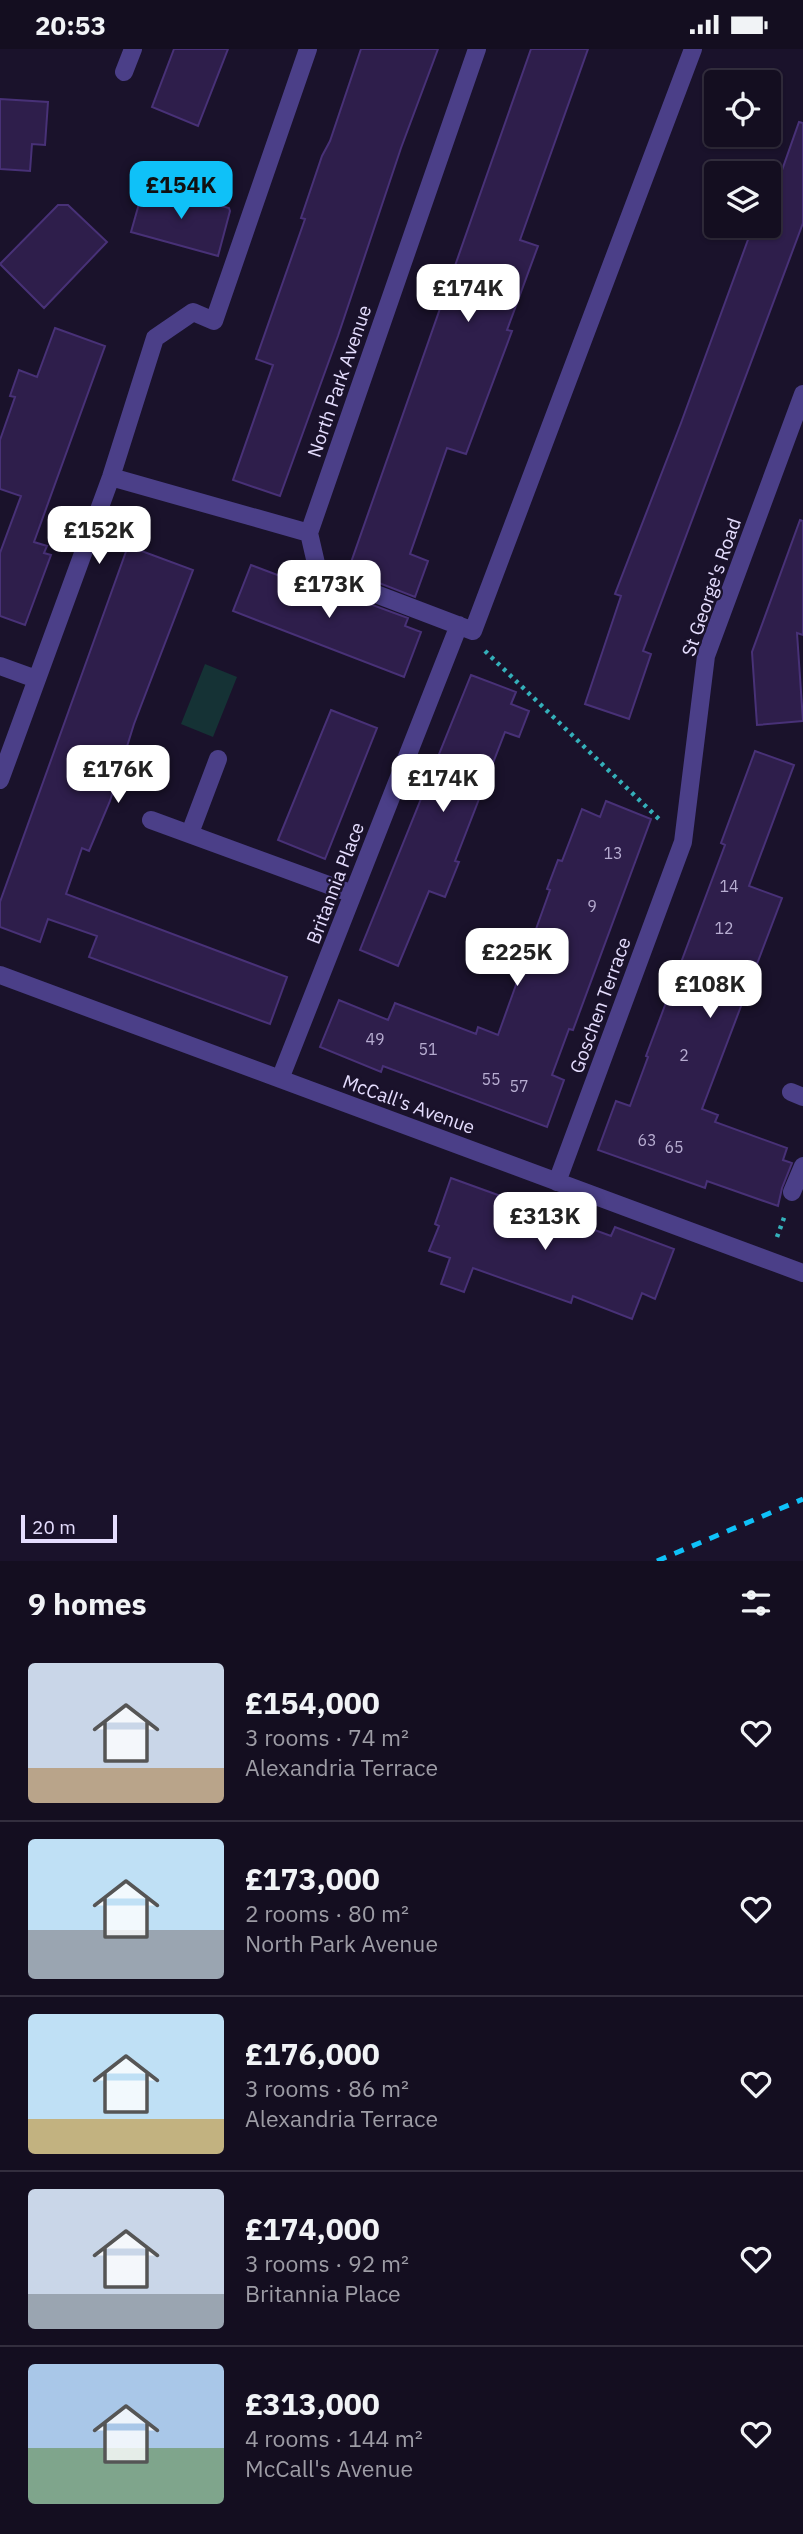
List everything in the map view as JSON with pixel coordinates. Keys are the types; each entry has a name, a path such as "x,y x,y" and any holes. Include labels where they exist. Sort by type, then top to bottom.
{"street":[{"path":"124,72 133,49"},
{"path":"0,780 111,477 155,338 192,312 214,321 308,49"},
{"name":"North Park Avenue","path":"309,533 477,49"},
{"path":"111,477 309,533 318,572 473,631 693,49"},
{"name":"St George's Road","path":"683,842 706,656 801,406"},
{"name":"Britannia Place","path":"280,1079 459,625"},
{"path":"0,666 36,680"},
{"path":"190,834 218,759"},
{"path":"151,820 353,894"},
{"name":"Goschen Terrace","path":"556,1182 683,842"},
{"name":"McCall's Avenue","path":"0,975 803,1273"},
{"path":"792,1192 803,1166"}],"path":[{"path":"459,625 683,842"},
{"path":"769,1261 792,1192"}],"green space":[{"path":"205,664 237,677 213,737 181,724"}],"building":[{"path":"174,49 228,49 198,126 152,107"},
{"path":"361,49 438,49 280,496 233,480 273,365 256,359 305,219 301,218 322,156 330,141"},
{"path":"531,49 588,49 520,240 538,246 507,330 512,331 466,454 447,448 410,554 428,561 415,597 348,571"},
{"path":"0,99 48,102 45,145 32,144 30,171 0,169"},
{"path":"799,122 803,123 803,223 643,651 651,654 629,719 585,704 621,596 615,594 749,238 781,238 781,173"},
{"path":"144,186 229,208 218,256 131,232"},
{"path":"58,205 68,205 107,242 44,308 0,264"},
{"path":"55,328 105,346 34,542 47,546 44,553 51,555 25,625 0,616 0,553 21,496 0,489 0,440 15,397 10,396 19,370 37,377"},
{"path":"800,520 803,521 803,635 797,633 803,721 757,725 752,652"},
{"path":"128,546 193,570 134,724 110,801 89,851 82,848 66,894 287,977 270,1024 89,957 97,936 48,919 40,942 0,927 0,902"},
{"path":"251,565 338,598 340,593 408,618 405,626 421,632 404,677 233,611"},
{"path":"471,675 516,692 511,704 529,711 519,737 505,732 455,861 459,862 445,897 429,891 398,966 360,950"},
{"path":"331,710 377,728 325,859 278,840"},
{"path":"755,751 794,765 749,886 782,898 702,1109 718,1115 715,1122 787,1148 783,1160 792,1163 778,1206 707,1181 705,1188 598,1150 616,1101 630,1106 725,845 721,843"},
{"path":"606,801 651,819 573,1030 569,1029 552,1075 564,1080 547,1127 383,1066 381,1072 320,1047 339,1000 388,1020 395,1003 476,1034 478,1027 498,1035 550,890 547,889 558,860 562,861 582,809 600,817"},
{"path":"451,1178 611,1236 615,1227 674,1249 655,1299 642,1293 632,1319 573,1296 571,1303 473,1268 464,1292 441,1284 450,1258 429,1251 439,1226 435,1224"}],"railway":[{"path":"657,1561 803,1499"}]}
